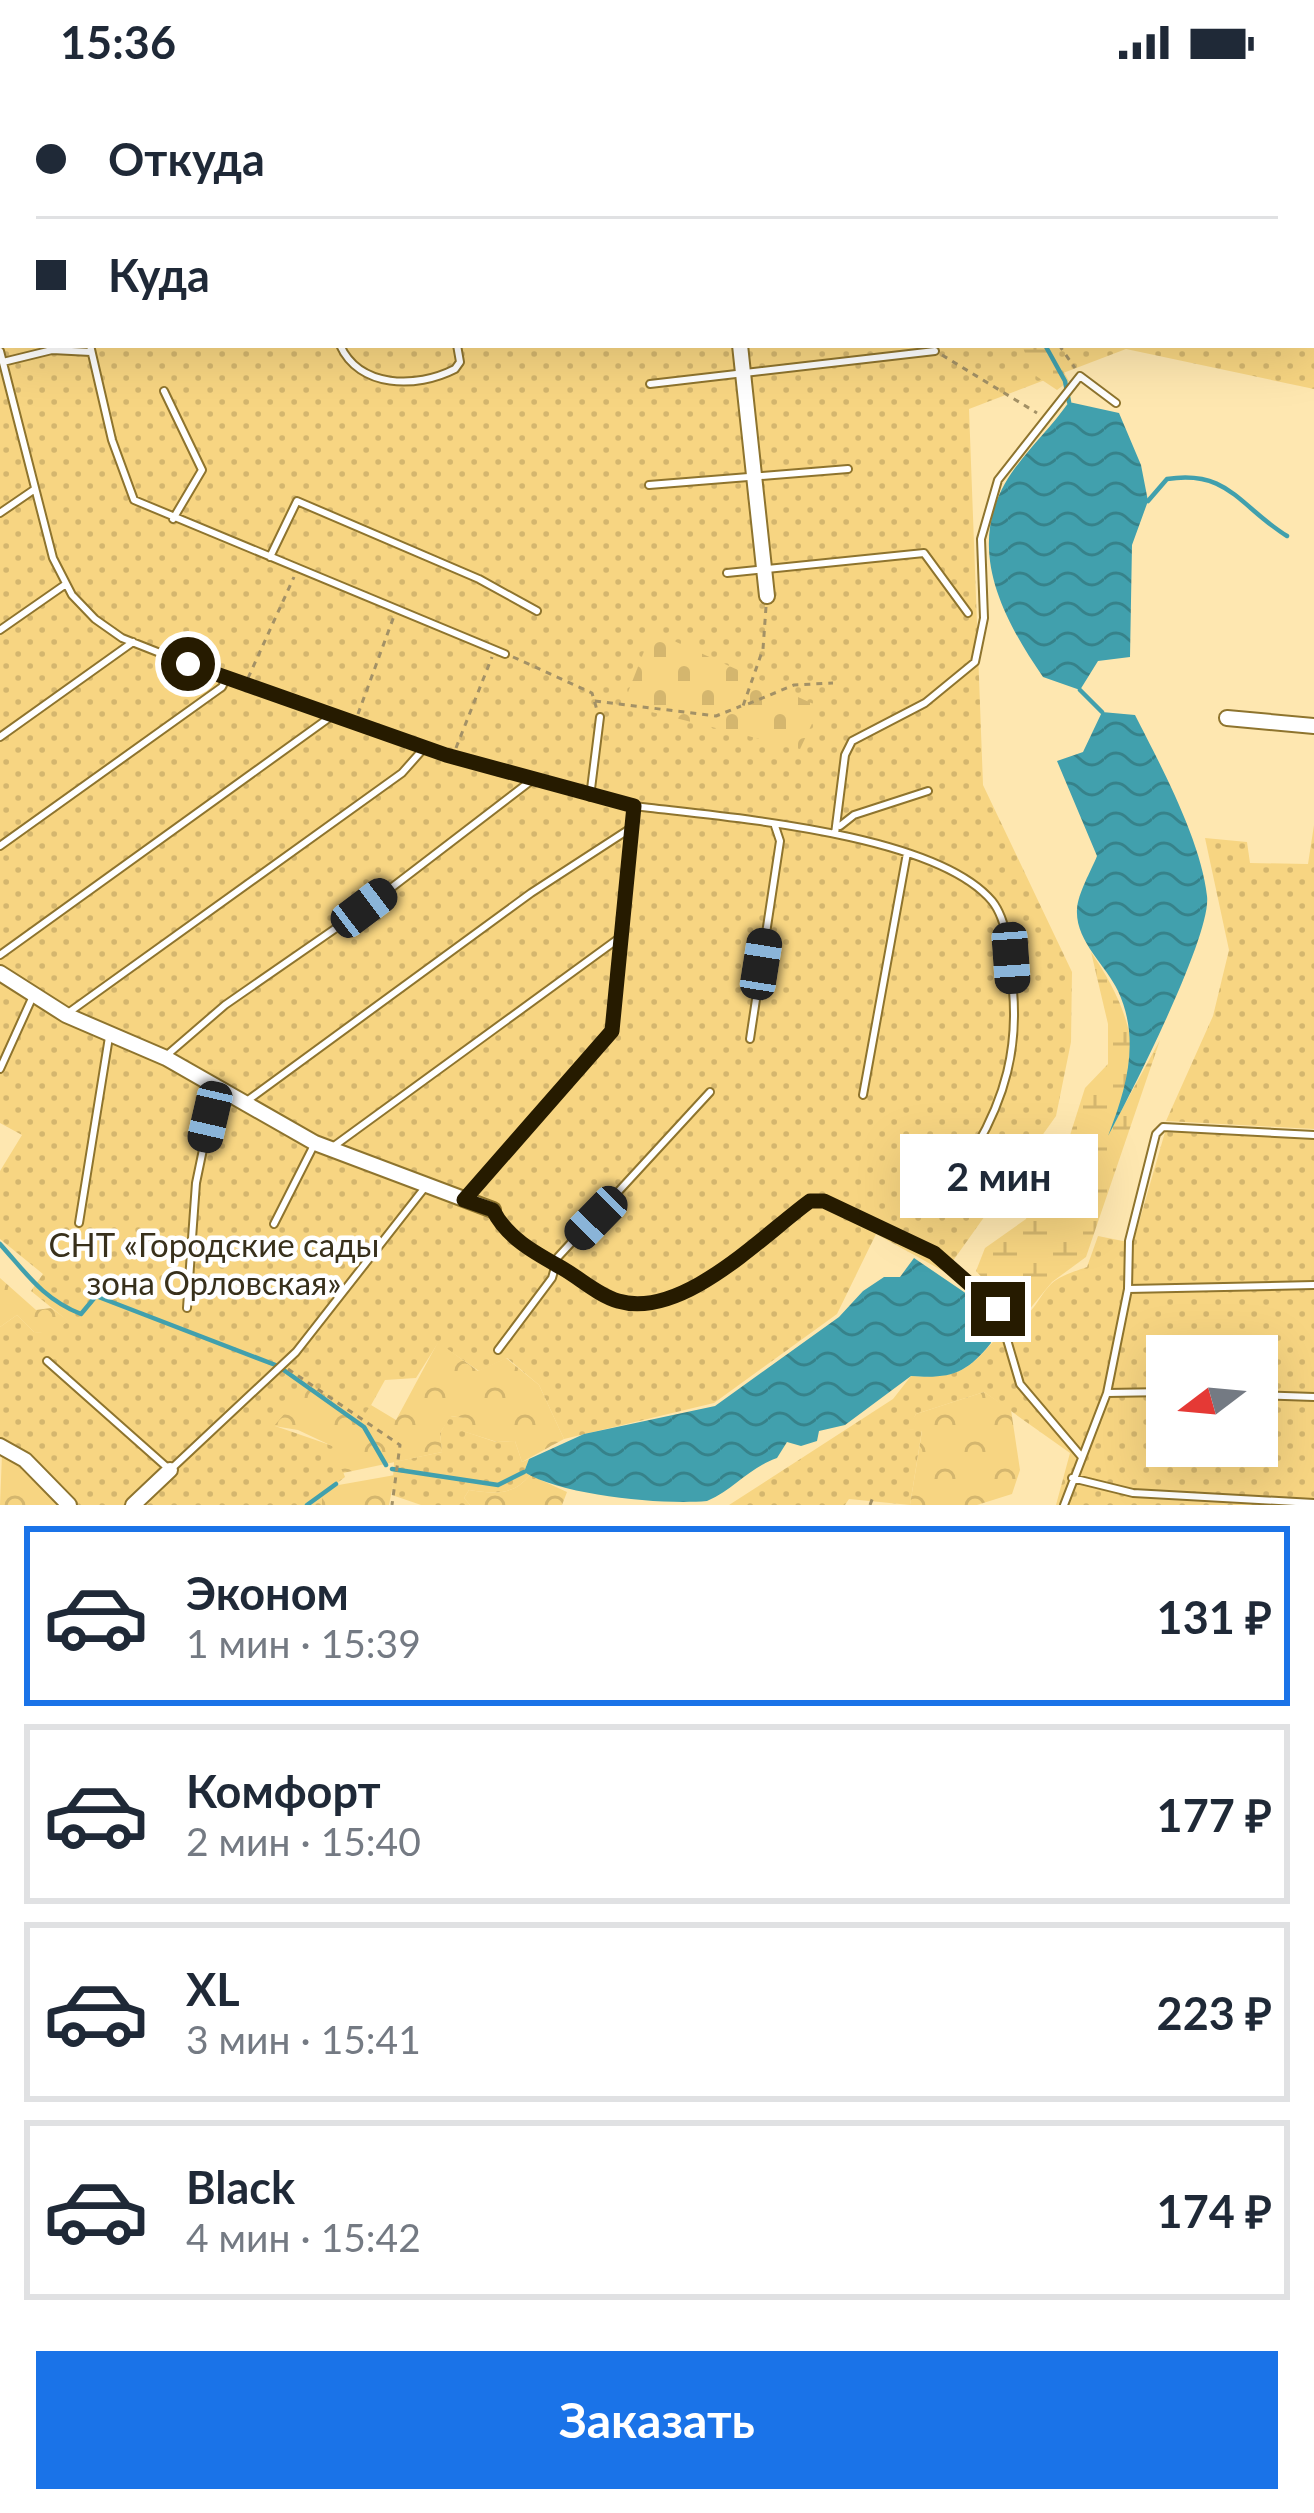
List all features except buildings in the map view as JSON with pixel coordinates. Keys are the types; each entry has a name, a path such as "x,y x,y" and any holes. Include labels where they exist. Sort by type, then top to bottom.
{"street":[{"path":"740,348 767,596"},
{"path":"1227,718 1314,726"},
{"path":"0,973 65,1015 166,1058 315,1143 493,1210"},
{"path":"0,1446 25,1460 69,1505"},
{"path":"134,1505 170,1470"}],"lane":[{"path":"342,348 359,372 378,380 407,380 455,369 460,362 458,348"},
{"path":"3,362 43,351 90,349 127,490 134,500 505,654"},
{"path":"0,351 53,559 95,620 226,679 453,757 590,797 835,836 907,853 991,899 1011,958 1015,1012 1010,1077 976,1147 980,1162"},
{"path":"650,384 934,351"},
{"path":"835,836 840,826 845,755 852,741 925,703 974,662 984,617 979,570 985,518 998,480 1043,417 1080,376 1116,403"},
{"path":"164,392 202,470 173,519"},
{"path":"649,485 754,481 848,469"},
{"path":"0,513 35,489"},
{"path":"270,557 297,501 479,579 538,611"},
{"path":"727,573 924,554 968,613"},
{"path":"0,630 66,584"},
{"path":"0,737 133,641"},
{"path":"0,846 222,687 226,679"},
{"path":"0,955 334,714"},
{"path":"590,797 600,717"},
{"path":"65,1015 403,773 425,748"},
{"path":"166,1058 225,1005 401,882 532,780"},
{"path":"840,826 928,790"},
{"path":"464,1200 602,1049 612,1031 634,806"},
{"path":"750,1039 780,841 776,826"},
{"path":"244,1103 631,827"},
{"path":"863,1095 907,853"},
{"path":"332,1148 622,936"},
{"path":"0,1069 33,996"},
{"path":"79,1222 103,1053 111,1033"},
{"path":"187,1308 196,1183 216,1087"},
{"path":"498,1350 557,1265 710,1092"},
{"path":"1064,1505 1107,1393 1127,1289 1129,1241 1156,1134 1163,1127 1314,1135"},
{"path":"274,1224 315,1143"},
{"path":"47,1361 170,1470 281,1364 426,1186"},
{"path":"493,1210 502,1228 616,1300 656,1304 731,1263 810,1201 824,1201 934,1253 998,1309 1020,1384 1081,1456"},
{"path":"1127,1289 1314,1285"},
{"path":"1107,1393 1146,1392"},
{"path":"1278,1396 1314,1397"},
{"path":"1072,1478 1133,1493 1314,1503"}],"path":[{"path":"1061,348 1080,376"},
{"path":"934,351 1043,417"},
{"path":"244,685 297,569"},
{"path":"743,706 763,649 767,596"},
{"path":"355,721 396,611"},
{"path":"453,757 495,650"},
{"path":"505,654 575,682 595,701 600,717"},
{"path":"595,701 716,716 794,685 833,683"},
{"path":"281,1364 400,1445 392,1505"},
{"path":"870,1505 873,1498"}],"green space":[{"name":"СНТ «Городские сады зона Орловская»","path":"0,348 1314,348 1314,389 1126,349 969,409 983,785 1072,972 1071,1042 1056,1116 945,1272 876,1234 837,1314 714,1403 564,1439 539,1385 507,1358 479,1371 438,1343 416,1378 385,1380 365,1416 275,1426 333,1446 345,1477 322,1495 322,1505 65,1505 0,1456 0,1327 17,1315 34,1332 50,1333 68,1321 31,1291 43,1274 0,1239 0,1171 22,1135 0,1123"},
{"path":"1023,348 1050,348 1069,381 1057,390 1033,374"},
{"path":"652,631 820,707 800,749 623,705"},
{"path":"1314,825 1314,1129 1166,1121 1213,1016 1229,950 1205,838 1247,842 1250,863 1308,864"},
{"path":"1091,952 1116,995 1131,1044 1129,1084 1114,1124 1160,1040 1086,1257 1052,1282 1019,1322 1009,1324 1004,1301 976,1271 985,1248 1026,1219 1034,1194 1065,1151 1085,1088 1108,1064 1108,1024"},
{"path":"1165,1132 1314,1139 1314,1505 1056,1505 1070,1453 984,1392 916,1414 909,1429 922,1430 910,1505 849,1499 845,1505 729,1505 893,1399 911,1376 945,1375 968,1366 1009,1324 1029,1313 1054,1281 1087,1267 1098,1236 1133,1243"},
{"path":"0,1278 36,1310 51,1308 69,1321 50,1334 34,1332 17,1315 0,1327"},
{"path":"438,1342 478,1371 506,1358 539,1385 564,1439 522,1462 515,1441 497,1442 459,1430 464,1418 451,1416 440,1433 442,1452 343,1473 332,1446 298,1430 274,1426 308,1386 364,1415 371,1405 396,1420"},
{"path":"984,1392 1011,1410 1020,1470 1012,1494 977,1505 910,1505 922,1431 907,1429 916,1414"},
{"path":"450,1416 465,1418 460,1430 496,1442 515,1441 522,1462 529,1459 524,1472 530,1475 502,1492 469,1490 464,1498 470,1505 421,1505 392,1495 394,1462 442,1452 440,1433"},
{"path":"2,1454 65,1505 0,1505"},
{"path":"395,1475 389,1505 322,1505 322,1495 333,1486"},
{"path":"530,1475 567,1492 562,1505 470,1505 464,1498 469,1490 510,1490"}],"water":[{"path":"1069,402 1119,413 1141,465 1148,501 1132,545 1130,657 1098,661 1080,690 1043,677 1027,653 1001,602 989,549 999,495"},
{"path":"1102,712 1135,715 1188,827 1207,896 1184,979 1108,1136 1125,1083 1129,1028 1118,991 1078,921 1080,896 1097,856 1057,761 1083,752"},
{"path":"914,1258 986,1307 991,1343 965,1368 947,1375 911,1376 845,1425 819,1431 817,1441 801,1446 787,1442 777,1458 707,1501 614,1497 563,1487 524,1472 529,1459 584,1434 715,1406 839,1317 863,1291 884,1277 900,1277"}],"waterway":[{"path":"1047,348 1065,381 1069,402"},
{"path":"1148,501 1167,479 1205,480 1232,493 1287,536"},
{"path":"1080,690 1102,712"},
{"path":"0,1244 46,1293 81,1314 96,1296 278,1366 364,1427 386,1465"},
{"path":"392,1469 498,1485 524,1472"},
{"path":"307,1505 336,1484"}],"route":[{"path":"188,664 446,755 634,806 612,1031 602,1049 464,1200 493,1210 502,1228 538,1255 616,1300 637,1304 656,1304 679,1295 731,1263 810,1201 824,1201 934,1253 998,1309"}]}
